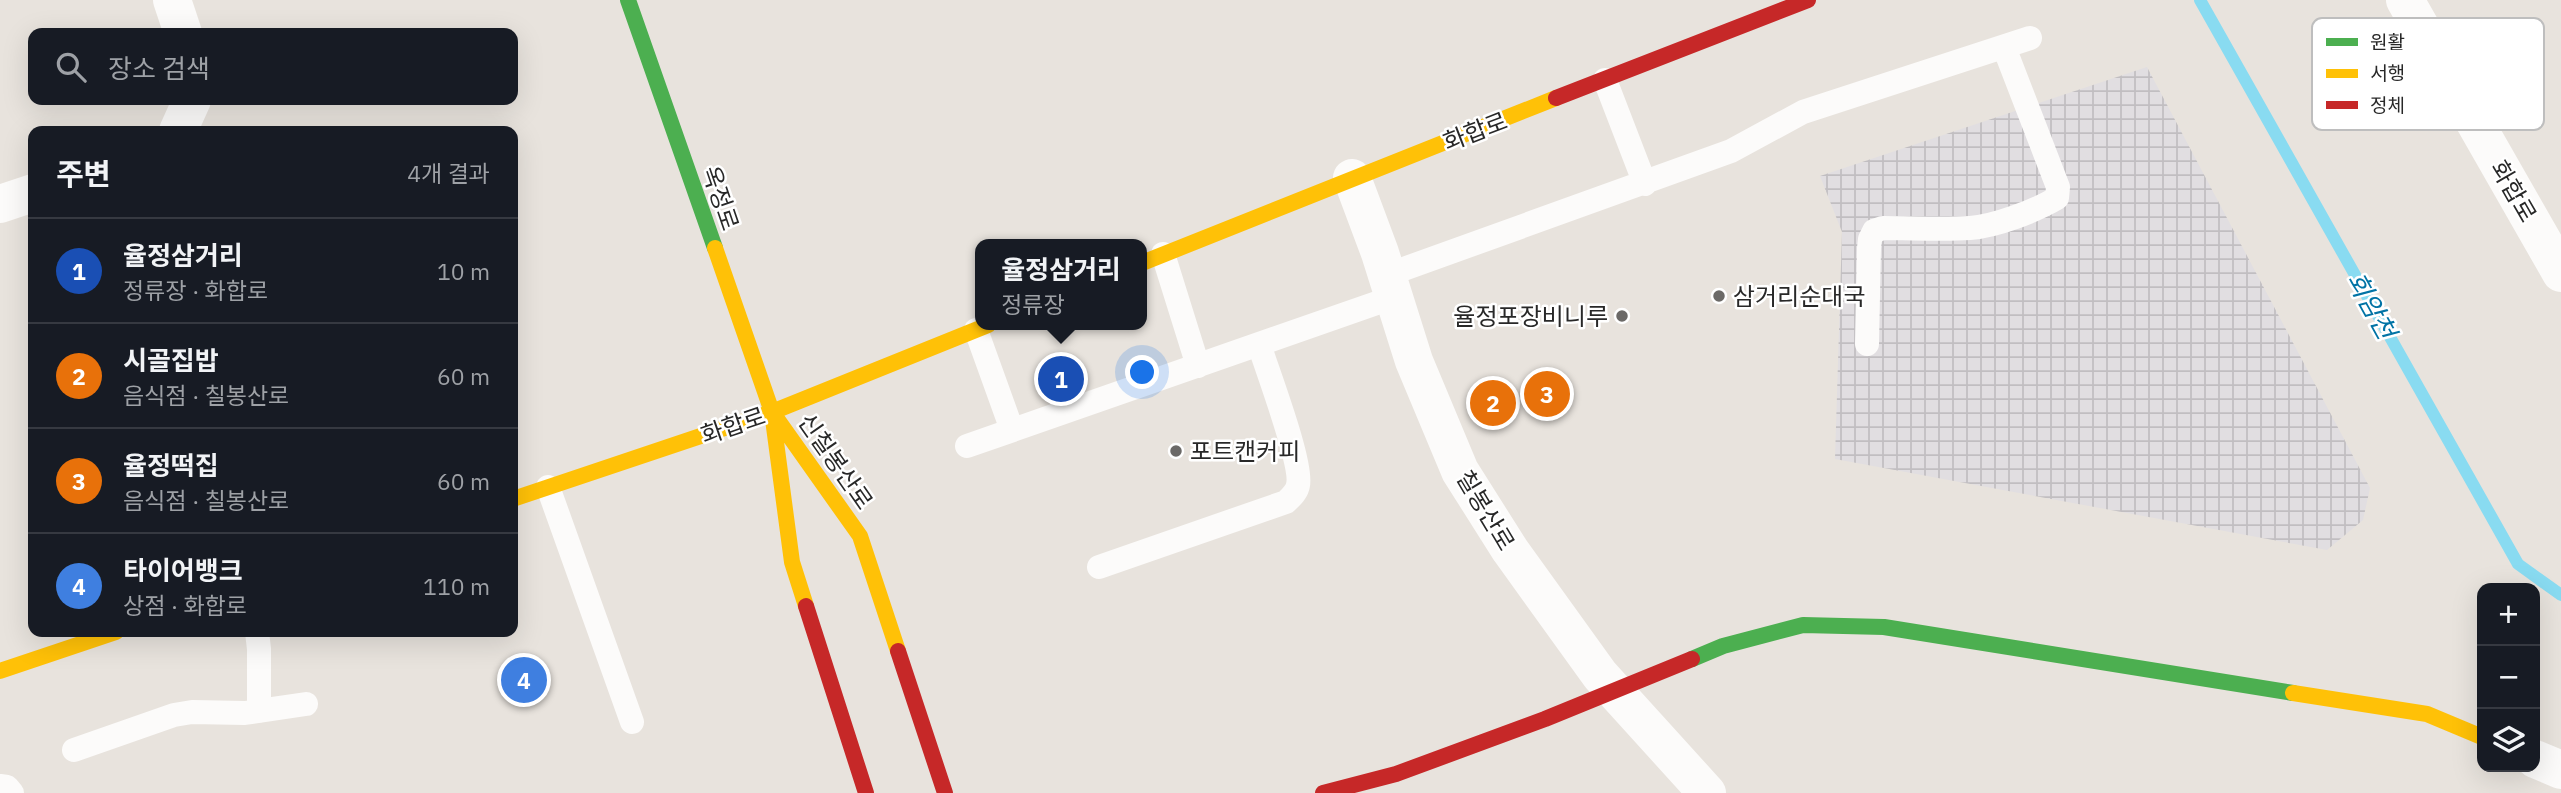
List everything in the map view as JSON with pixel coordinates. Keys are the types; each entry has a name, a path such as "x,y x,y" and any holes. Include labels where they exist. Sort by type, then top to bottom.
{"street":[{"path":"172,0 181,28"},
{"name":"옥정로","path":"628,0 772,412"},
{"name":"화합로","path":"1152,258 1808,0"},
{"name":"화합로","path":"2405,0 2415,18"},
{"path":"180,126 190,105"},
{"name":"화합로","path":"2479,130 2561,273"},
{"name":"칠봉산로","path":"1352,178 1391,286 1414,361 1461,471 1510,550 1607,682 1707,793"},
{"path":"0,204 28,194"},
{"name":"화합로","path":"518,497 772,412 975,330"},
{"name":"신칠봉산로","path":"772,412 860,536 945,793"},
{"name":"신칠봉산로","path":"772,412 792,562 866,793"},
{"path":"1323,793 1396,774 1545,719 1607,682 1723,646 1803,625 1884,626 2427,714 2477,735"},
{"path":"0,671 101,637"},
{"path":"2540,761 2561,770"}],"lane":[{"path":"967,446 1259,344 1391,286 1731,151 1803,112 2030,38"},
{"path":"1867,344 1869,248 1874,231 1883,228 1970,228 1988,225 2046,205 2057,198 2058,187 2004,47"},
{"path":"1605,80 1644,184"},
{"path":"1152,258 1198,366"},
{"path":"983,330 1012,430"},
{"path":"1099,567 1286,502 1294,494 1298,488 1298,466 1259,344"},
{"path":"548,487 632,722"},
{"path":"258,637 259,711"},
{"path":"74,750 174,715 192,712 259,711 306,704"},
{"path":"0,786 7,787 12,793"}],"shaded area":[{"path":"2147,67 2370,488 2363,520 2327,550 1835,459 1842,232 1820,176"}],"waterway":[{"name":"회암천","path":"2200,0 2518,564 2561,595"}],"traffic: fast":[{"path":"628,0 715,248"},
{"path":"1692,659 1723,646 1803,625 1884,627 2293,693"}],"traffic: slow":[{"path":"1147,261 1556,98"},
{"path":"715,248 772,412 792,562 806,606"},
{"path":"518,497 772,412 976,330"},
{"path":"775,416 860,536 898,651"},
{"path":"0,671 101,637"},
{"path":"2293,693 2427,714 2477,735"}],"traffic: jam":[{"path":"1556,98 1808,0"},
{"path":"806,606 866,793"},
{"path":"898,651 945,793"},
{"path":"1323,793 1396,774 1545,719 1692,659"}],"place":[{"name":"삼거리순대국","path":"1719,296"},
{"name":"율정포장비니루","path":"1622,316"},
{"name":"율정삼거리","path":"1061,379"},
{"name":"율정떡집","path":"1547,394"},
{"name":"시골집밥","path":"1493,403"},
{"name":"포트캔커피","path":"1176,451"},
{"name":"타이어뱅크","path":"524,680"}]}
